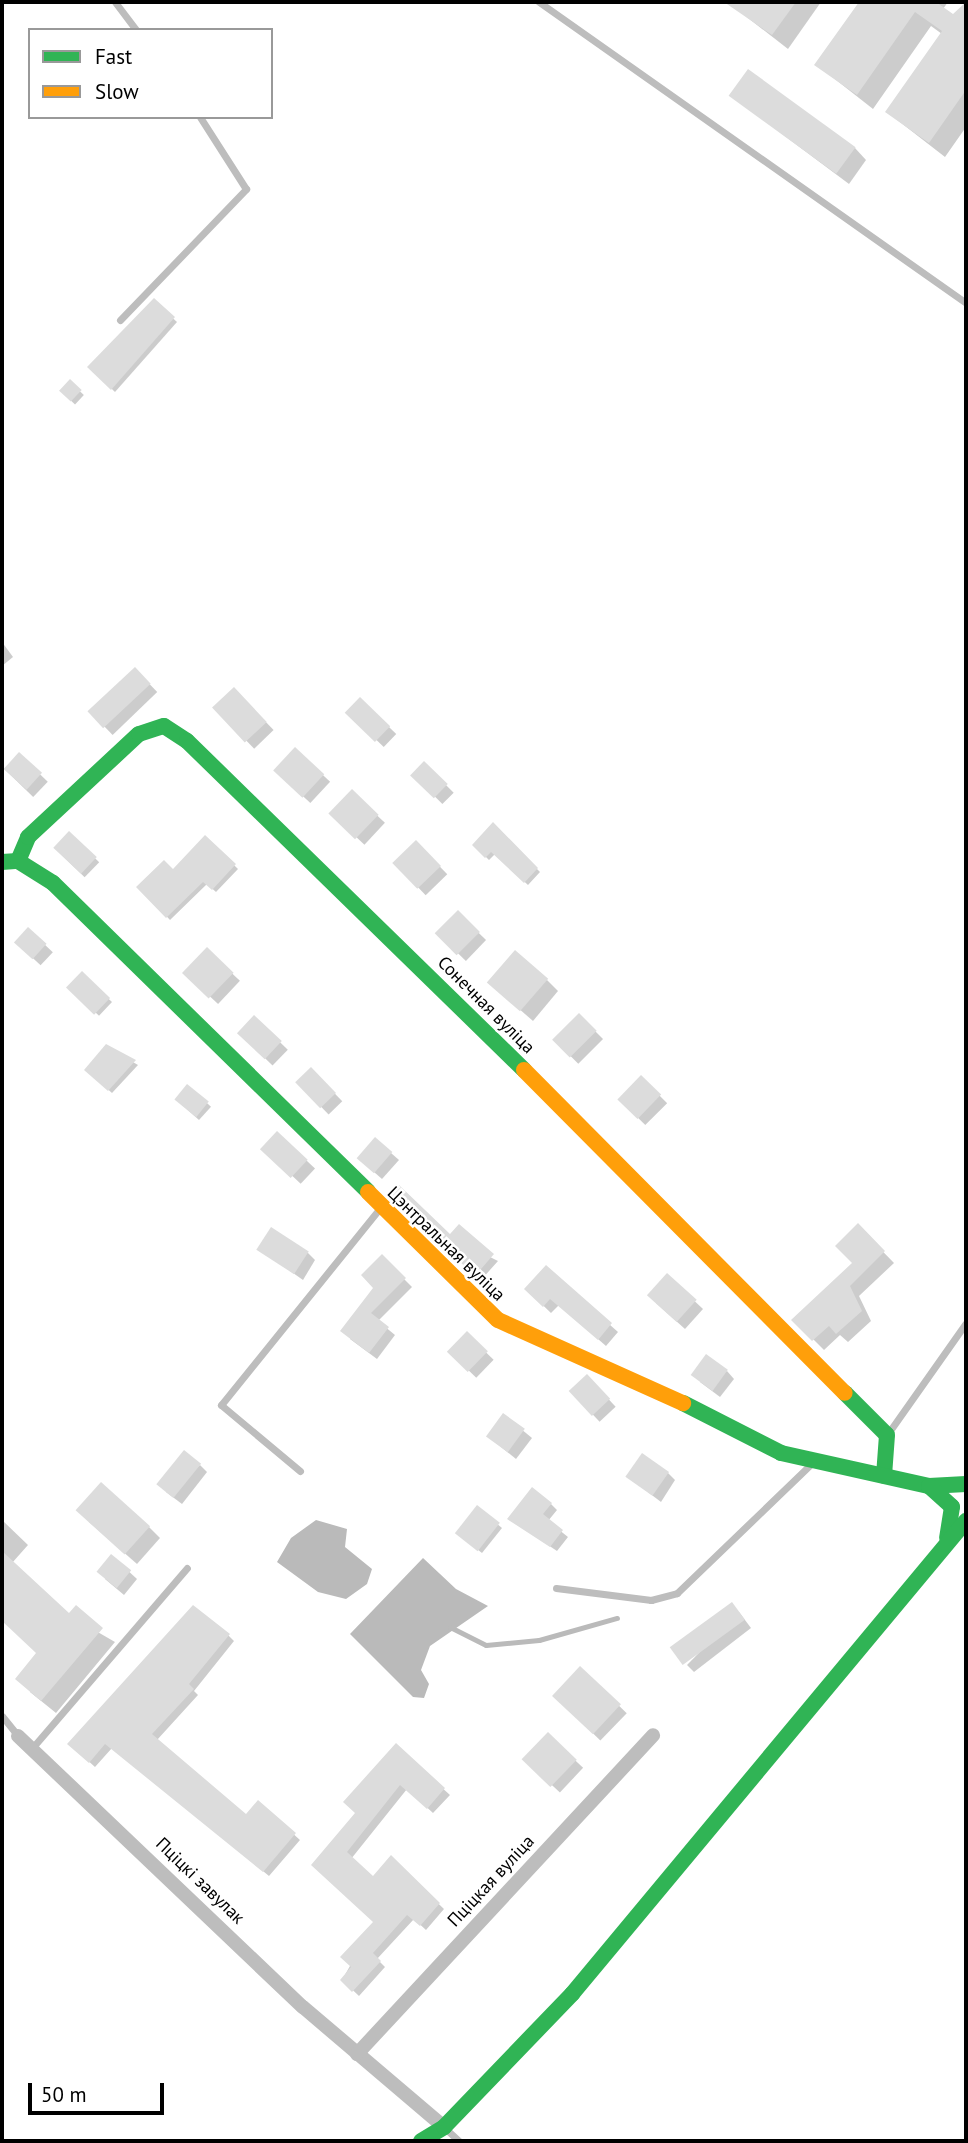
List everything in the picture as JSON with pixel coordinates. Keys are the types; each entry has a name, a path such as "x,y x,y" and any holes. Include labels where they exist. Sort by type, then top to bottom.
{"street":[{"name":"Сонечная вуліца","path":"10,861 28,837 139,734 164,726 187,741 398,943 887,1435"},
{"name":"Цэнтральная вуліца","path":"10,861 53,883 380,1208 498,1320 600,1361 746,1438 812,1462 929,1486 966,1484"},
{"path":"884,1476 887,1435"},
{"path":"929,1486 952,1507 945,1547"},
{"path":"421,2141 444,2127 581,1984 966,1521"},
{"name":"Пціцкая вуліца","path":"357,2054 653,1735"},
{"name":"Пціцкі завулак","path":"18,1736 33,1747 357,2054 444,2127"}],"lane":[{"path":"115,2 134,28"},
{"path":"539,2 966,303"},
{"path":"120,320 246,189 201,119"},
{"path":"300,1471 221,1405 380,1208"},
{"path":"887,1435 966,1323"},
{"path":"556,1588 651,1600 677,1593 812,1462"},
{"path":"33,1747 187,1568"},
{"path":"2,1716 18,1736"},
{"path":"444,2127 459,2141"}],"shaded area":[{"path":"316,1520 347,1529 345,1547 372,1569 367,1584 346,1599 318,1592 277,1562 291,1538"},
{"path":"423,1558 456,1589 488,1606 430,1646 421,1670 429,1684 424,1698 413,1697 350,1634"}],"building":[{"path":"724,2 796,2 772,35"},
{"path":"859,2 936,2 953,14 966,2 966,90 929,143 885,112 942,31 915,12 857,95 814,65"},
{"path":"748,69 856,147 836,174 729,96"},
{"path":"154,298 175,317 111,390 87,367"},
{"path":"70,379 82,390 71,402 59,391"},
{"path":"135,667 151,684 103,728 87,711"},
{"path":"234,687 267,722 245,743 212,707"},
{"path":"360,697 390,726 375,742 345,713"},
{"path":"295,747 324,774 302,798 273,770"},
{"path":"19,752 42,773 27,790 4,769"},
{"path":"424,761 448,784 434,798 410,775"},
{"path":"352,789 379,815 355,839 328,813"},
{"path":"493,822 538,868 524,883 491,852 485,858 472,845"},
{"path":"69,831 97,857 81,874 53,848"},
{"path":"205,835 236,864 212,890 203,882 166,918 136,887 164,860 173,869"},
{"path":"416,840 441,866 417,889 392,863"},
{"path":"458,910 480,932 457,955 435,933"},
{"path":"28,927 47,944 33,959 14,943"},
{"path":"207,947 234,973 209,999 182,973"},
{"path":"515,950 548,979 520,1011 487,982"},
{"path":"82,971 110,998 94,1015 66,988"},
{"path":"579,1013 597,1031 570,1058 552,1040"},
{"path":"254,1015 282,1041 265,1059 237,1033"},
{"path":"106,1044 136,1060 108,1091 84,1070"},
{"path":"311,1067 336,1093 320,1108 295,1082"},
{"path":"641,1075 661,1094 638,1119 617,1099"},
{"path":"187,1084 209,1102 196,1117 174,1100"},
{"path":"277,1131 308,1160 291,1178 260,1149"},
{"path":"375,1137 392,1152 374,1173 357,1158"},
{"path":"399,1185 450,1234 459,1224 494,1254 475,1276 389,1195"},
{"path":"858,1223 885,1251 850,1286 862,1311 836,1334 829,1326 812,1341 791,1320 852,1263 835,1246"},
{"path":"271,1227 309,1252 294,1274 256,1250"},
{"path":"382,1254 406,1278 371,1313 389,1327 369,1353 340,1331 373,1288 361,1275"},
{"path":"546,1265 612,1323 598,1340 550,1299 543,1307 524,1289"},
{"path":"667,1273 697,1300 677,1322 647,1295"},
{"path":"467,1331 488,1351 468,1372 447,1352"},
{"path":"706,1354 728,1370 713,1391 691,1375"},
{"path":"587,1374 610,1399 592,1416 569,1391"},
{"path":"503,1413 525,1429 508,1452 486,1436"},
{"path":"184,1450 201,1464 173,1498 156,1484"},
{"path":"642,1453 669,1472 652,1496 625,1477"},
{"path":"101,1482 150,1526 125,1554 76,1510"},
{"path":"532,1487 552,1503 543,1514 563,1530 550,1547 507,1519"},
{"path":"477,1505 500,1523 478,1551 455,1533"},
{"path":"2,1551 69,1613 76,1605 103,1628 41,1701 15,1679 36,1653 2,1621"},
{"path":"111,1554 131,1570 117,1588 97,1572"},
{"path":"732,1602 745,1620 683,1665 670,1647"},
{"path":"193,1605 230,1634 189,1684 194,1689 152,1734 246,1814 258,1800 296,1833 263,1872 105,1744 89,1763 67,1744"},
{"path":"580,1666 621,1704 593,1734 552,1696"},
{"path":"548,1732 577,1760 550,1787 522,1759"},
{"path":"396,1743 445,1788 427,1809 400,1785 347,1852 373,1876 391,1855 440,1903 420,1926 407,1915 373,1953 381,1961 352,1992 340,1980 351,1967 340,1957 373,1922 311,1865 355,1813 343,1802"}],"waterway":[{"path":"450,1627 486,1645 539,1640 617,1618"}],"traffic: fast":[{"path":"18,861 28,837 139,734 164,726 187,741 524,1070"},
{"path":"2,862 18,861 53,883 368,1192"},
{"path":"845,1393 887,1435 884,1476"},
{"path":"683,1403 781,1453 929,1486 966,1484"},
{"path":"929,1486 952,1507 947,1538"},
{"path":"421,2141 444,2127 572,1994 966,1521"}],"traffic: slow":[{"path":"524,1070 845,1393"},
{"path":"368,1192 498,1320 683,1403"}]}
